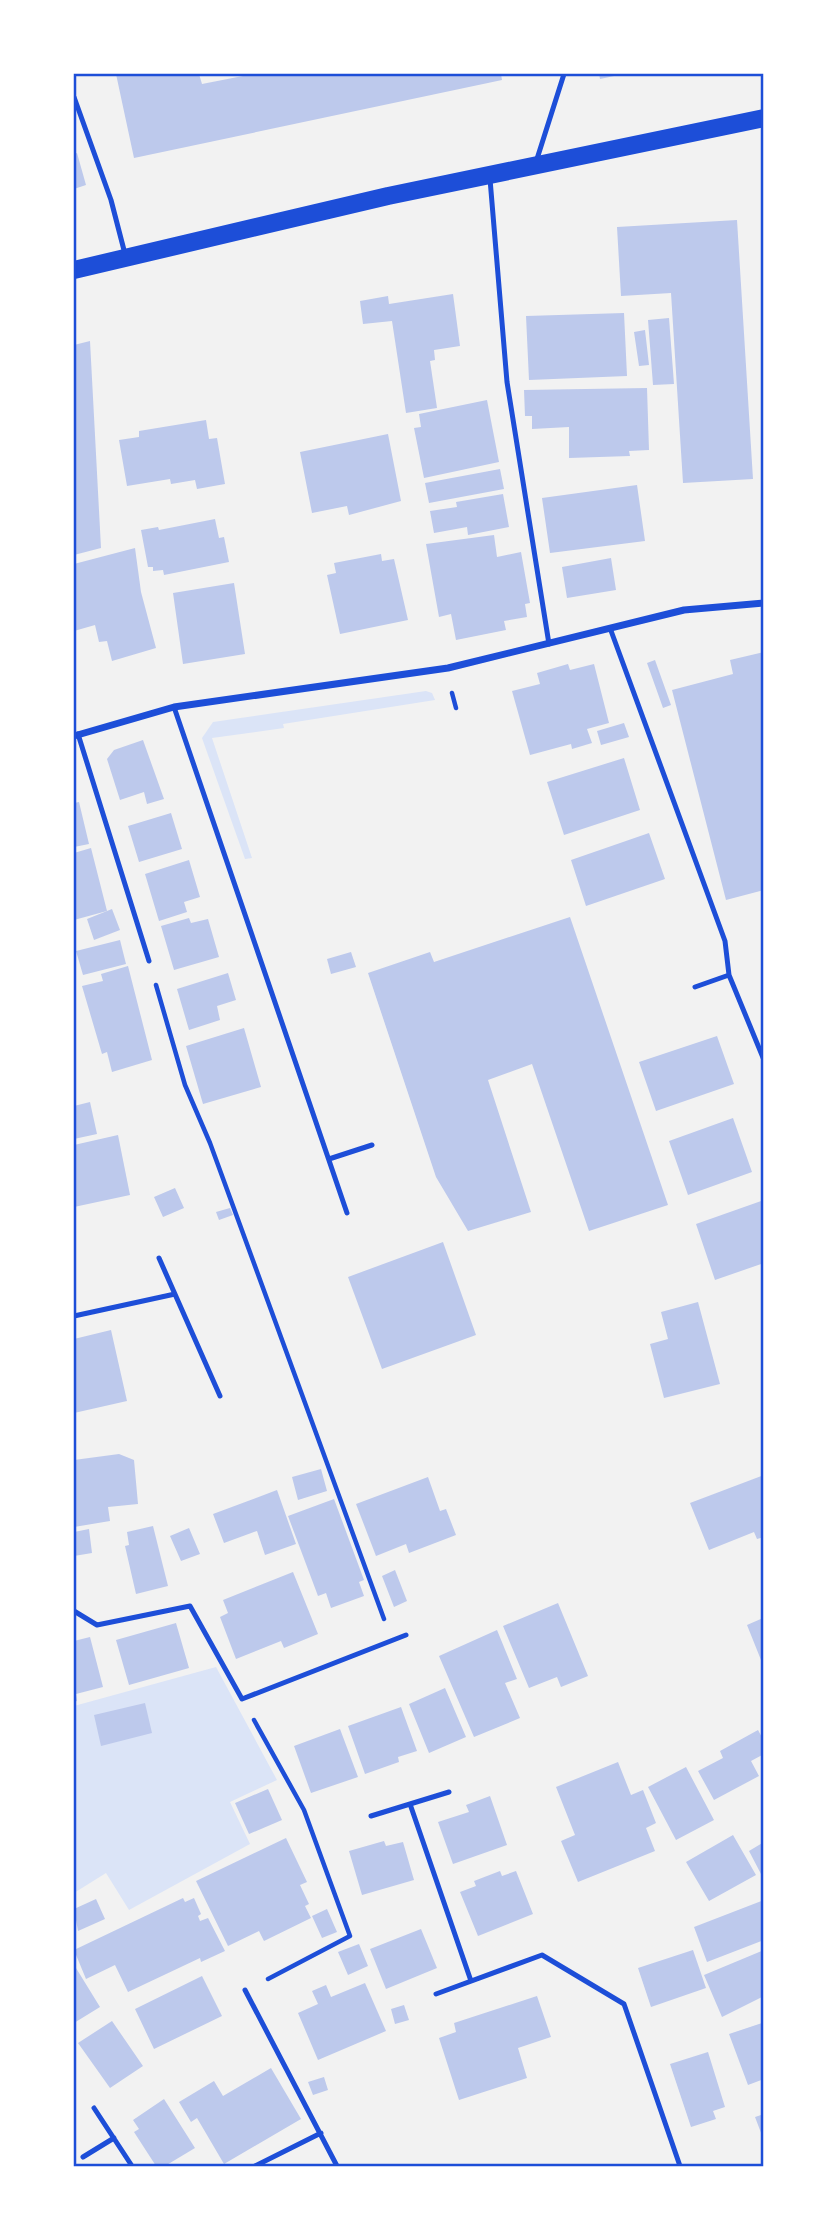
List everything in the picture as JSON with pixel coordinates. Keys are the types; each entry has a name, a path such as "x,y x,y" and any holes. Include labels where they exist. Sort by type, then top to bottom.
{"main road":[{"path":"74,270 125,256 535,165 764,118"}],"street":[{"path":"76,735 174,707 448,668 684,610 723,604 764,603"}],"lane":[{"path":"535,165 564,74"},
{"path":"74,97 111,200 125,256"},
{"path":"490,175 507,382 549,644"},
{"path":"610,628 725,941 729,975 764,1060"},
{"path":"174,707 347,1213"},
{"path":"76,735 149,961"},
{"path":"695,987 729,975"},
{"path":"328,1158 372,1145"},
{"path":"159,1258 220,1396"},
{"path":"74,1316 174,1294"},
{"path":"74,1611 97,1625 190,1606 242,1699 406,1635"},
{"path":"371,1816 449,1792"},
{"path":"410,1804 471,1981"},
{"path":"436,1994 542,1955 624,2004 680,2166"},
{"path":"245,1990 337,2166"},
{"path":"94,2108 132,2166"},
{"path":"255,2166 321,2133"},
{"path":"83,2157 114,2138"}],"path":[{"path":"149,961 185,1085 210,1143 391,1640"},
{"path":"242,1699 304,1810 350,1936 245,1990"}],"shaded area":[{"path":"426,691 432,693 435,700 283,724 284,728 212,738 252,858 245,859 202,738 213,722"},
{"path":"216,1667 277,1780 230,1802 250,1844 129,1910 106,1873 74,1893 74,1706"}],"building":[{"path":"116,74 199,74 202,84 253,74 501,74 502,80 134,158"},
{"path":"599,74 619,74 619,75 600,79"},
{"path":"77,153 86,185 74,189 74,154"},
{"path":"737,220 753,479 683,483 671,293 621,296 617,227"},
{"path":"453,294 460,346 434,350 435,360 430,361 437,408 406,413 392,321 363,324 360,301 388,296 389,304"},
{"path":"624,313 627,376 529,380 526,316"},
{"path":"669,318 674,384 653,385 648,320"},
{"path":"645,330 649,365 639,366 634,332"},
{"path":"90,341 101,548 74,555 74,345"},
{"path":"647,388 649,450 629,451 630,456 569,458 569,427 532,429 532,416 525,416 524,390"},
{"path":"487,400 499,462 424,478 414,428 421,427 419,414"},
{"path":"206,420 209,439 217,438 225,484 197,489 195,480 171,484 170,479 127,486 119,440 139,437 139,431"},
{"path":"388,434 401,501 349,515 347,506 312,513 300,452"},
{"path":"500,469 504,489 429,503 425,483"},
{"path":"637,485 645,541 550,553 542,498"},
{"path":"503,494 509,527 468,535 467,527 434,533 430,511 457,507 456,502"},
{"path":"215,519 219,538 224,537 229,562 164,575 163,570 153,571 153,567 148,567 141,530 158,527 159,530"},
{"path":"494,535 497,557 521,552 530,603 525,604 527,617 504,621 506,630 456,640 451,614 439,617 426,544"},
{"path":"135,548 141,592 156,648 112,661 107,641 99,642 95,625 74,631 74,564"},
{"path":"381,554 382,561 394,559 408,620 340,634 327,575 336,573 334,563"},
{"path":"611,558 616,590 567,598 562,567"},
{"path":"234,583 245,654 183,664 173,593"},
{"path":"764,652 764,890 726,900 672,690 733,674 730,660"},
{"path":"655,660 671,705 663,708 647,663"},
{"path":"568,664 570,670 594,664 609,723 587,729 592,743 572,749 571,744 530,755 512,691 540,684 537,673"},
{"path":"624,723 629,737 601,745 597,731"},
{"path":"143,740 164,799 147,804 144,792 120,800 107,759 114,750"},
{"path":"624,758 640,810 564,835 547,782"},
{"path":"79,802 89,844 74,847 74,803"},
{"path":"171,813 182,849 139,862 128,826"},
{"path":"649,833 665,879 586,906 571,860"},
{"path":"91,848 107,911 74,920 74,853"},
{"path":"189,860 200,897 184,902 187,912 159,921 145,874"},
{"path":"112,909 120,930 94,940 87,919"},
{"path":"570,917 668,1205 589,1231 532,1064 488,1080 531,1212 468,1231 436,1177 368,973 430,952 434,962"},
{"path":"189,918 191,923 208,919 219,957 174,970 161,926"},
{"path":"120,940 126,964 83,975 76,951"},
{"path":"351,952 356,967 331,974 327,959"},
{"path":"128,966 152,1060 112,1072 107,1052 102,1054 82,986 103,981 101,974"},
{"path":"228,973 236,1000 217,1006 220,1020 189,1030 177,989"},
{"path":"244,1028 261,1087 203,1104 186,1046"},
{"path":"717,1036 734,1084 656,1111 639,1062"},
{"path":"90,1102 97,1134 74,1139 74,1106"},
{"path":"733,1118 752,1172 688,1195 669,1141"},
{"path":"118,1135 130,1195 74,1207 74,1145"},
{"path":"175,1188 184,1208 163,1217 154,1197"},
{"path":"764,1200 764,1263 715,1280 696,1224"},
{"path":"230,1208 233,1215 219,1220 216,1212"},
{"path":"443,1242 476,1335 382,1369 348,1277"},
{"path":"698,1302 720,1384 664,1398 650,1344 668,1339 661,1312"},
{"path":"111,1330 127,1401 74,1413 74,1339"},
{"path":"119,1454 134,1460 138,1504 108,1507 110,1521 74,1527 74,1460"},
{"path":"321,1469 327,1491 298,1500 292,1477"},
{"path":"764,1475 764,1537 757,1539 754,1532 709,1550 690,1503"},
{"path":"428,1477 440,1511 446,1509 456,1535 409,1553 406,1544 376,1556 356,1504"},
{"path":"277,1490 296,1544 265,1555 257,1531 224,1543 213,1514"},
{"path":"334,1499 364,1580 359,1582 364,1596 331,1608 326,1593 318,1596 288,1516"},
{"path":"153,1526 168,1586 136,1594 125,1546 129,1545 127,1532"},
{"path":"189,1528 200,1554 181,1561 170,1536"},
{"path":"89,1529 92,1553 74,1556 74,1532"},
{"path":"395,1570 407,1601 394,1607 382,1576"},
{"path":"293,1572 318,1634 284,1648 281,1641 236,1659 220,1617 228,1613 223,1600"},
{"path":"558,1603 588,1676 561,1687 557,1677 529,1688 503,1626"},
{"path":"763,1618 763,1665 747,1625"},
{"path":"176,1623 189,1668 129,1685 116,1640"},
{"path":"497,1630 517,1679 505,1683 520,1718 474,1737 439,1656"},
{"path":"90,1637 103,1687 76,1694 77,1701 74,1702 74,1641"},
{"path":"445,1688 466,1737 429,1753 409,1704"},
{"path":"145,1703 152,1733 101,1746 94,1715"},
{"path":"401,1707 417,1751 398,1757 399,1762 365,1774 348,1726"},
{"path":"340,1729 358,1777 311,1793 294,1746"},
{"path":"758,1730 764,1741 764,1754 751,1761 759,1776 714,1800 698,1771 723,1758 720,1751"},
{"path":"618,1762 631,1795 643,1790 656,1823 646,1828 655,1851 578,1882 561,1841 575,1835 556,1787"},
{"path":"686,1767 714,1820 676,1840 648,1787"},
{"path":"268,1789 282,1820 249,1834 235,1803"},
{"path":"490,1796 507,1845 453,1864 438,1822 469,1812 466,1805"},
{"path":"733,1835 756,1875 709,1901 686,1862"},
{"path":"286,1838 307,1882 300,1885 309,1904 305,1906 311,1918 264,1941 259,1931 228,1946 196,1881"},
{"path":"384,1841 386,1846 403,1842 414,1880 362,1895 349,1851"},
{"path":"764,1842 764,1872 761,1874 749,1851"},
{"path":"500,1871 502,1876 516,1871 533,1914 478,1936 460,1892 476,1886 474,1881"},
{"path":"183,1898 185,1902 194,1898 201,1914 198,1916 200,1921 208,1918 225,1951 201,1962 200,1958 128,1992 115,1965 86,1979 74,1950"},
{"path":"96,1899 105,1919 78,1931 74,1909"},
{"path":"764,1900 764,1940 707,1962 694,1927"},
{"path":"327,1909 337,1932 322,1938 312,1916"},
{"path":"421,1929 437,1968 386,1989 370,1949"},
{"path":"359,1944 368,1966 348,1975 338,1952"},
{"path":"693,1950 706,1988 651,2007 638,1968"},
{"path":"764,1950 764,1996 722,2017 704,1975"},
{"path":"76,1968 100,2007 74,2023 74,1970"},
{"path":"202,1976 222,2016 154,2049 135,2009"},
{"path":"365,1983 386,2031 318,2060 298,2013 318,2004 312,1991 326,1985 331,1997"},
{"path":"537,1996 551,2037 518,2048 527,2078 459,2100 439,2038 456,2032 454,2023"},
{"path":"404,2005 409,2020 395,2024 391,2009"},
{"path":"112,2021 143,2066 110,2088 78,2043"},
{"path":"762,2023 764,2079 748,2085 729,2034"},
{"path":"708,2052 725,2107 713,2111 716,2119 691,2127 670,2064"},
{"path":"271,2068 301,2119 224,2164 197,2118 191,2122 179,2102 214,2081 223,2096"},
{"path":"324,2077 328,2090 313,2095 308,2082"},
{"path":"164,2099 195,2148 165,2166 156,2166 134,2132 139,2129 133,2120"},
{"path":"764,2114 764,2138 763,2138 755,2117"}]}
